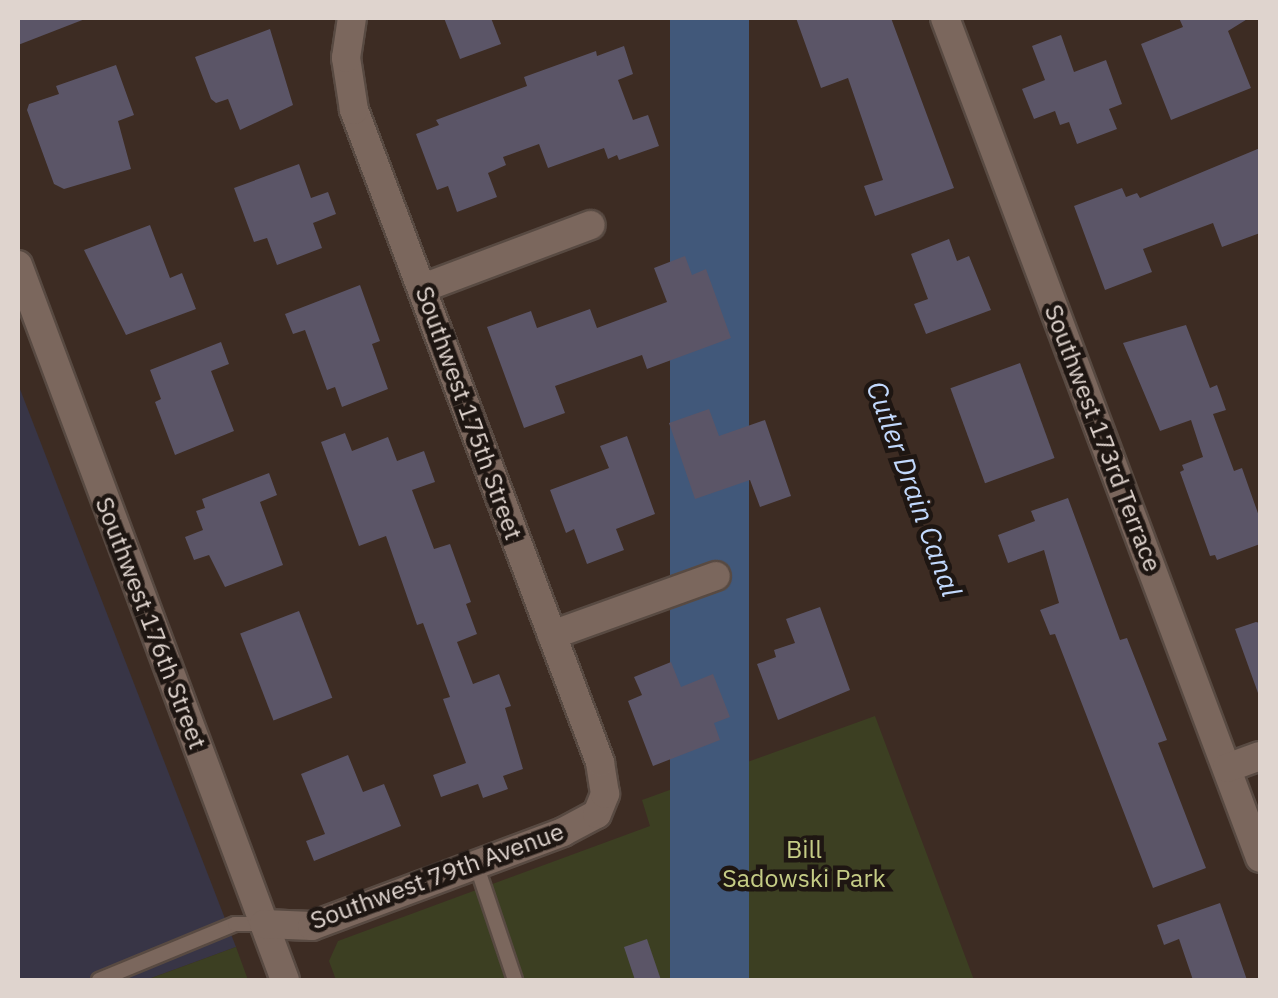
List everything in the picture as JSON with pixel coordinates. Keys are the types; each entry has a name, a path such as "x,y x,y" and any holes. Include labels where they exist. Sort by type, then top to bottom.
{"street":[{"name":"Southwest 175th Street","path":"352,18 346,58 354,110 600,762 603,806"},
{"name":"Southwest 173rd Terrace","path":"945,18 1260,858"},
{"path":"423,288 591,226"},
{"name":"Southwest 176th Street","path":"18,265 285,980"},
{"path":"552,635 716,576"},
{"path":"1227,768 1260,756"},
{"name":"Southwest 79th Avenue","path":"264,924 312,926 577,826 603,806"}],"lane":[{"path":"476,864 515,980"},
{"path":"99,980 235,924 264,924"}],"shaded area":[{"path":"18,384 236,947 146,980 18,980"}],"green space":[{"name":"Bill Sadowski Park","path":"875,716 974,980 336,980 329,961 338,941 650,826 642,800"},
{"path":"236,947 248,980 146,980"}],"water":[{"path":"670,18 749,18 749,980 670,980"}],"building":[{"path":"18,18 85,18 85,19 18,45"},
{"path":"444,18 491,18 501,44 460,59"},
{"path":"796,18 891,18 954,188 875,216 864,186 883,180 848,78 821,88"},
{"path":"1179,18 1249,18 1228,31 1251,88 1171,120 1141,44 1183,27"},
{"path":"270,29 293,105 240,130 228,99 216,103 211,99 195,57"},
{"path":"1061,35 1074,72 1106,60 1122,104 1109,109 1117,129 1077,144 1069,122 1060,125 1055,111 1034,119 1022,89 1045,80 1032,46"},
{"path":"624,46 633,74 618,80 633,120 648,115 659,146 619,160 617,155 608,159 604,148 548,168 539,144 503,157 506,165 488,173 497,197 457,212 448,186 437,190 416,134 439,125 436,120 527,86 524,77 596,51 597,56"},
{"path":"116,65 134,115 118,121 131,169 64,189 54,184 27,110 29,104 59,94 56,86"},
{"path":"1260,148 1260,233 1222,247 1213,223 1143,249 1152,272 1105,290 1074,206 1122,188 1126,197 1137,193 1140,198"},
{"path":"299,164 311,198 328,192 336,214 313,223 322,248 277,265 267,238 254,242 234,188"},
{"path":"150,225 170,278 182,273 196,309 126,335 84,250"},
{"path":"949,239 957,261 969,256 991,310 926,334 914,304 928,299 911,254"},
{"path":"685,256 692,275 706,269 731,338 647,369 642,355 555,386 565,413 524,428 487,327 531,311 537,328 590,309 597,328 667,302 654,268"},
{"path":"360,285 380,341 372,344 388,389 342,407 335,387 327,390 305,330 293,334 285,314"},
{"path":"1186,325 1210,388 1217,385 1226,410 1213,414 1234,471 1242,468 1260,519 1260,544 1217,560 1215,555 1210,556 1180,472 1184,470 1182,465 1203,457 1191,420 1160,431 1123,343"},
{"path":"221,342 229,364 211,371 234,431 175,455 155,402 161,399 150,370"},
{"path":"1020,363 1055,458 985,483 950,388"},
{"path":"709,409 719,436 765,420 791,496 760,507 750,480 695,499 669,423"},
{"path":"345,433 352,451 388,437 397,461 424,451 435,482 412,490 434,549 450,544 471,602 466,604 477,634 457,642 473,684 499,674 511,706 505,708 523,769 503,776 508,789 483,798 478,784 441,797 433,775 466,763 443,699 450,697 423,623 417,625 386,536 359,546 321,442"},
{"path":"627,436 655,514 616,529 624,550 587,564 574,529 566,533 550,490 609,468 600,446"},
{"path":"269,473 277,495 260,502 283,565 225,587 209,555 194,560 185,537 203,530 196,511 205,508 202,499"},
{"path":"1068,498 1120,640 1127,638 1167,740 1158,743 1206,868 1153,888 1055,634 1050,635 1040,610 1059,603 1044,550 1008,563 998,535 1035,521 1031,511"},
{"path":"820,607 850,690 778,720 757,664 776,657 774,650 795,643 786,619"},
{"path":"299,611 332,698 274,720 240,634"},
{"path":"1260,623 1258,693 1235,629"},
{"path":"671,662 681,687 713,674 730,717 714,723 720,740 653,766 628,701 642,695 634,677"},
{"path":"348,755 363,792 384,784 401,826 314,861 306,841 325,834 301,774"},
{"path":"1220,903 1247,980 1193,980 1179,939 1164,945 1157,925"},
{"path":"647,939 661,980 635,980 624,947"}],"water label":[{"name":"Cutler Drain Canal","path":"914,489"}]}
